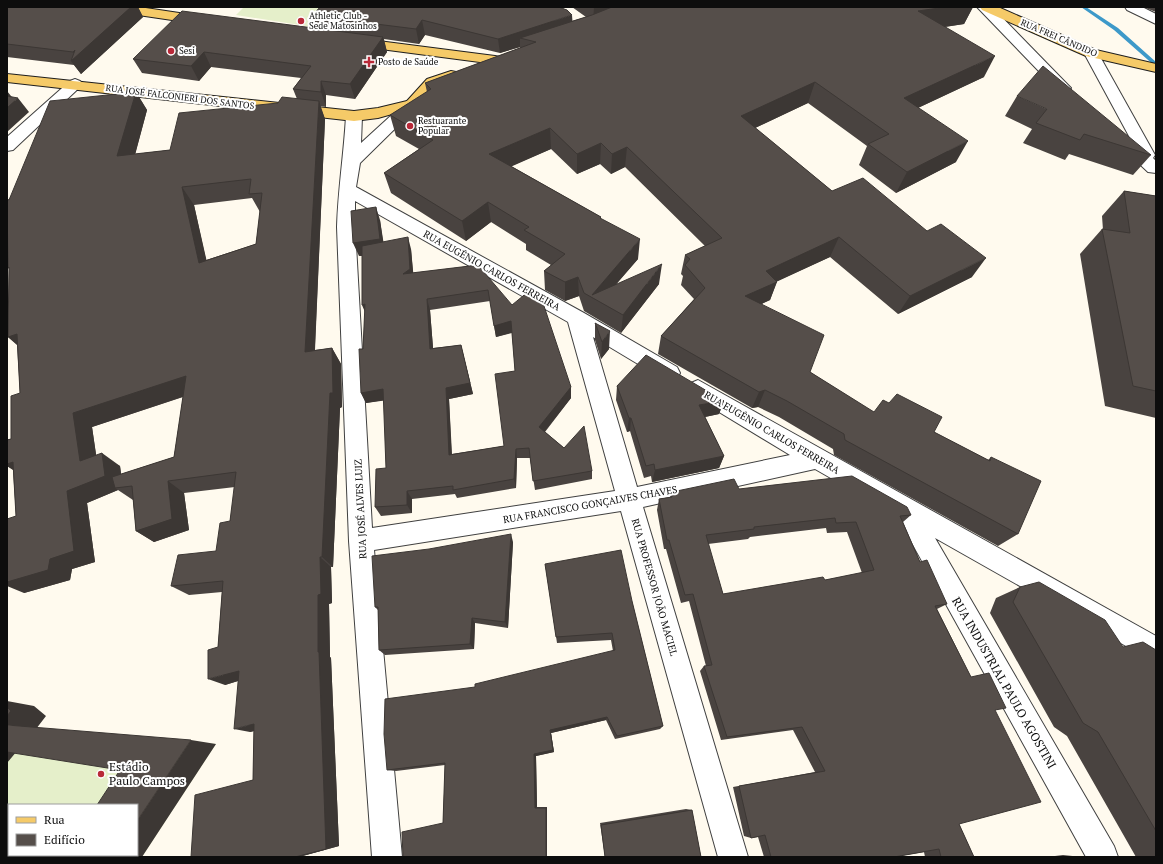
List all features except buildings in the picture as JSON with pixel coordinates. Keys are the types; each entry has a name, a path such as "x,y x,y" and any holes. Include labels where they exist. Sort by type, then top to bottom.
{"main road":[{"path":"111,7 220,23"},
{"name":"RUA FREI CÂNDIDO","path":"988,7 1091,53 1156,68"},
{"path":"338,40 495,60"},
{"path":"425,52 432,82"},
{"path":"412,104 432,82 510,56"},
{"name":"RUA JOSÉ FALCONIERI DOS SANTOS","path":"7,78 75,84 354,116 378,113 412,104"}],"street":[{"path":"984,7 1052,79 1076,100"},
{"path":"1132,7 1156,20"},
{"path":"1091,53 1155,170"},
{"path":"7,146 75,84"},
{"path":"352,161 412,104"},
{"name":"RUA JOSÉ ALVES LUIZ","path":"354,116 352,161 348,189 346,227 361,541 387,857"},
{"path":"1112,131 1155,170"},
{"name":"RUA EUGÊNIO CARLOS FERREIRA","path":"348,189 577,318 817,459 1156,650"},
{"name":"RUA PROFESSOR JOÃO MACIEL","path":"577,318 733,857"},
{"name":"RUA FRANCISCO GONÇALVES CHAVES","path":"361,541 630,499 817,459"},
{"name":"RUA INDUSTRIAL PAULO AGOSTINI","path":"905,508 1103,857"}],"green space":[{"name":"Athletic Club - Sede Matosinhos","path":"244,7 338,7 319,28 236,15"},
{"name":"Estádio Paulo Campos","path":"65,731 216,744 142,857 7,857 7,732"}],"waterway":[{"path":"1083,7 1116,29 1156,65"}],"place":[{"name":"Athletic Club - Sede Matosinhos","path":"301,21"},
{"name":"Sesi","path":"171,51"},
{"name":"Posto de Saúde","path":"369,62"},
{"name":"Restuarante Popular","path":"410,126"},
{"name":"Estádio Paulo Campos","path":"101,774"}]}
